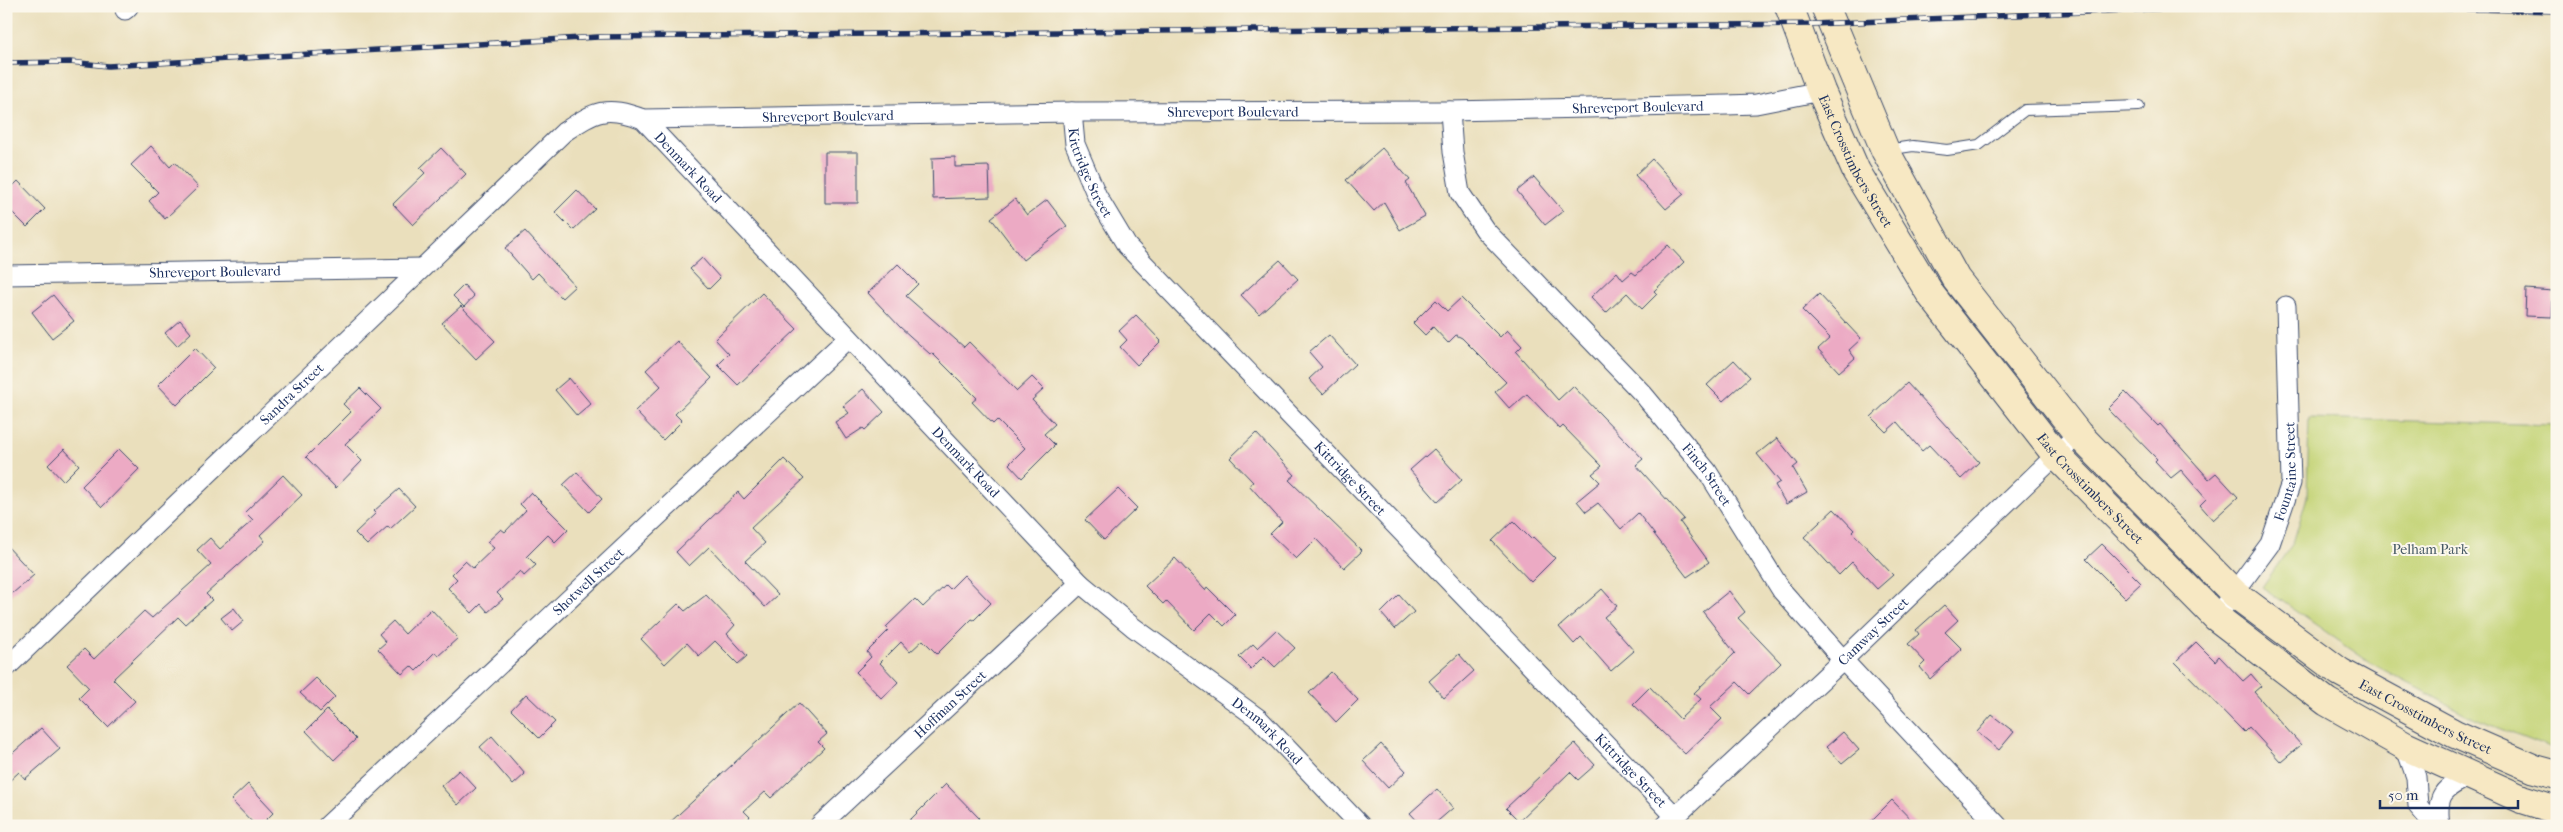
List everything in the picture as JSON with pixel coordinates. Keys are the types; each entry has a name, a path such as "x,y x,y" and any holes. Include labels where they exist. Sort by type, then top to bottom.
{"main road":[{"name":"East Crosstimbers Street","path":"1789,6 1821,91 1856,171 1931,295 2056,455 2216,617 2327,702 2405,746 2522,799 2557,810"},
{"name":"East Crosstimbers Street","path":"1825,6 1885,150 1956,279 2078,434 2235,594 2340,672 2455,734 2535,769 2557,775"}],"street":[{"name":"Shreveport Boulevard","path":"643,119 1072,112 1450,111 1756,104 1821,91"},
{"name":"Denmark Road","path":"580,122 595,112 622,111 643,119 1080,583 1133,627 1258,719 1361,826"},
{"name":"Finch Street","path":"1450,111 1453,152 1460,193 1485,230 1643,394 1707,471 1782,591 1843,660 1998,826"},
{"name":"Kittridge Street","path":"1072,112 1075,144 1097,196 1127,246 1670,821"},
{"name":"Sandra Street","path":"6,668 422,268 477,218 564,132 580,122"},
{"name":"Shreveport Boulevard","path":"6,275 422,268"},
{"name":"Fountaine Street","path":"2216,617 2235,594 2270,544 2291,483 2286,306"},
{"name":"Shotwell Street","path":"327,826 848,338"},
{"name":"Camway Street","path":"1670,821 1843,660 2078,434"},
{"name":"Hoffman Street","path":"819,826 1080,583"},
{"path":"2405,746 2416,776 2418,806 2435,826"},
{"path":"2440,826 2437,807 2442,793 2450,784 2471,776"}],"lane":[{"path":"1885,150 1912,146 1947,150 1979,145 2025,110 2139,106"}],"green space":[{"name":"Pelham Park","path":"2309,418 2557,425 2557,751 2475,719 2369,662 2262,587 2293,543 2307,497"}],"building":[{"path":"151,146 170,167 175,162 198,187 165,219 149,201 158,192 131,165"},
{"path":"441,148 466,174 413,225 393,204 425,173 420,168"},
{"path":"1382,148 1410,180 1406,183 1425,216 1400,230 1384,202 1374,211 1346,180"},
{"path":"825,152 858,152 858,203 825,203"},
{"path":"955,157 955,167 989,166 990,197 933,199 932,158"},
{"path":"1652,159 1684,194 1666,209 1635,175"},
{"path":"1534,177 1563,211 1545,225 1517,191"},
{"path":"18,181 45,209 27,227 6,206 6,193"},
{"path":"577,190 595,209 573,230 555,212"},
{"path":"1015,199 1027,215 1047,200 1067,226 1023,260 991,218"},
{"path":"525,231 575,286 562,298 538,273 532,279 505,248"},
{"path":"1668,245 1684,262 1654,291 1657,294 1642,309 1627,293 1606,313 1591,297 1617,272 1623,280 1632,272 1636,275"},
{"path":"702,258 720,278 709,289 690,269"},
{"path":"1280,260 1298,279 1259,314 1241,295"},
{"path":"898,264 918,284 906,296 964,347 969,342 1017,391 1032,377 1044,389 1032,400 1055,424 1044,434 1055,445 1022,478 1009,464 1025,448 997,420 993,424 972,402 977,398 932,353 930,354 900,327 868,293"},
{"path":"464,285 474,296 464,307 453,296"},
{"path":"2526,289 2553,291 2552,317 2525,316"},
{"path":"762,293 797,329 738,385 718,365 729,354 715,339"},
{"path":"1819,294 1861,339 1849,350 1855,358 1839,372 1818,349 1830,338 1802,310"},
{"path":"53,295 74,321 52,338 32,312"},
{"path":"1461,298 1500,337 1507,330 1522,346 1516,352 1558,400 1573,386 1628,443 1643,459 1636,465 1684,519 1680,522 1709,562 1687,577 1638,513 1621,529 1598,503 1586,512 1577,501 1600,482 1592,474 1602,466 1563,426 1560,429 1527,394 1510,409 1495,392 1506,382 1462,338 1456,335 1448,343 1433,327 1425,335 1413,323 1436,300 1447,311"},
{"path":"461,306 495,341 476,359 442,323"},
{"path":"1136,315 1161,341 1137,365 1120,347 1127,340 1119,331"},
{"path":"180,320 191,333 177,346 165,333"},
{"path":"1329,335 1355,364 1323,394 1309,379 1322,367 1309,352"},
{"path":"677,341 712,378 675,414 682,421 663,440 635,411 661,386 646,370"},
{"path":"195,348 214,368 177,405 158,385"},
{"path":"1734,360 1750,377 1723,401 1707,385"},
{"path":"569,378 591,404 577,416 555,390"},
{"path":"1907,383 1979,462 1961,479 1929,445 1922,451 1897,422 1886,432 1871,417"},
{"path":"360,388 381,409 345,444 362,461 336,488 306,457 351,412 343,404"},
{"path":"863,389 884,412 865,430 863,428 846,439 835,422 849,413 843,406"},
{"path":"2125,392 2158,426 2160,424 2209,479 2216,473 2238,497 2213,520 2200,505 2206,499 2181,470 2171,478 2155,461 2157,459 2108,409"},
{"path":"1256,433 1295,475 1289,480 1362,551 1344,568 1316,539 1296,559 1270,534 1282,522 1249,485 1253,482 1230,458"},
{"path":"1777,438 1798,464 1793,468 1807,492 1786,504 1775,485 1780,482 1757,454"},
{"path":"64,449 79,465 63,481 48,465"},
{"path":"119,449 139,469 102,507 82,486"},
{"path":"1434,449 1462,480 1438,502 1410,470"},
{"path":"784,459 804,479 751,528 765,543 745,561 778,595 765,607 709,547 689,566 676,552 738,492 744,499"},
{"path":"577,472 602,499 589,512 563,485"},
{"path":"283,475 302,495 260,535 265,541 206,594 212,600 185,624 178,617 113,679 135,701 108,727 79,698 89,688 67,665 84,649 94,659 144,611 152,618 211,565 197,550 210,538 220,549 253,520 245,512"},
{"path":"399,489 415,506 390,529 388,526 367,545 355,533 376,513 374,511"},
{"path":"1118,489 1137,508 1104,540 1085,520"},
{"path":"531,492 568,529 555,542 548,535 527,556 536,565 524,576 520,571 497,593 503,599 488,612 481,604 472,613 448,588 457,579 452,574 465,561 473,568 494,548 487,542 501,529 505,532 526,510 520,504"},
{"path":"1834,509 1854,530 1852,532 1893,575 1877,589 1852,562 1839,575 1804,537"},
{"path":"1513,521 1531,539 1533,537 1555,558 1531,582 1492,541"},
{"path":"2102,544 2141,583 2125,598 2086,559"},
{"path":"6,545 34,575 6,599"},
{"path":"1175,558 1205,590 1207,587 1235,615 1224,626 1211,613 1194,630 1166,601 1163,604 1145,586"},
{"path":"964,575 991,603 937,654 923,640 910,652 901,642 880,663 898,682 882,699 856,672 871,657 867,652 889,630 886,627 915,599 923,607 946,585 950,589"},
{"path":"1602,589 1617,606 1604,617 1634,651 1611,671 1581,637 1574,644 1559,627"},
{"path":"1729,591 1745,612 1738,618 1781,663 1749,694 1737,682 1710,707 1722,719 1685,754 1633,704 1650,687 1680,719 1701,699 1694,693 1735,653 1703,612"},
{"path":"706,595 735,625 727,634 747,656 738,664 715,641 699,656 687,643 665,664 641,639 678,604 685,611"},
{"path":"1399,595 1414,612 1395,629 1381,613"},
{"path":"1944,605 1958,620 1945,632 1962,649 1930,679 1920,667 1925,662 1908,644 1919,634 1916,630"},
{"path":"234,608 244,621 232,631 221,618"},
{"path":"431,609 458,638 438,656 435,652 416,671 411,666 402,674 378,649 386,642 379,634 393,621 405,634"},
{"path":"1276,630 1295,648 1275,667 1264,656 1251,669 1239,657 1253,644 1257,648"},
{"path":"2196,642 2215,661 2219,656 2243,681 2251,674 2261,686 2254,692 2301,745 2281,762 2249,727 2244,732 2175,662"},
{"path":"1459,654 1474,671 1444,698 1429,681"},
{"path":"1331,672 1358,700 1336,722 1309,693"},
{"path":"316,678 335,697 320,712 300,693"},
{"path":"526,694 555,722 539,738 511,710"},
{"path":"799,703 827,734 818,742 824,748 771,798 765,792 744,811 750,817 741,826 666,826"},
{"path":"327,710 356,739 334,760 306,731"},
{"path":"1992,715 2014,732 1999,750 1977,732"},
{"path":"41,728 60,749 25,779 19,772 6,784 6,759"},
{"path":"1843,732 1859,750 1842,764 1826,747"},
{"path":"492,736 525,774 513,785 480,747"},
{"path":"1575,743 1595,765 1578,780 1570,772 1519,821 1506,808"},
{"path":"1381,744 1406,771 1388,788 1363,761"},
{"path":"459,770 476,788 458,805 441,786"},
{"path":"248,784 274,812 260,826 256,826 231,800"},
{"path":"946,784 979,818 972,826 904,826"},
{"path":"1437,789 1453,808 1432,826 1422,826 1410,813"},
{"path":"1892,800 1917,826 1866,826"}],"railway":[{"path":"6,63 70,62 108,66 598,37 1813,24 2221,6"},
{"path":"2345,6 2557,11"}]}
